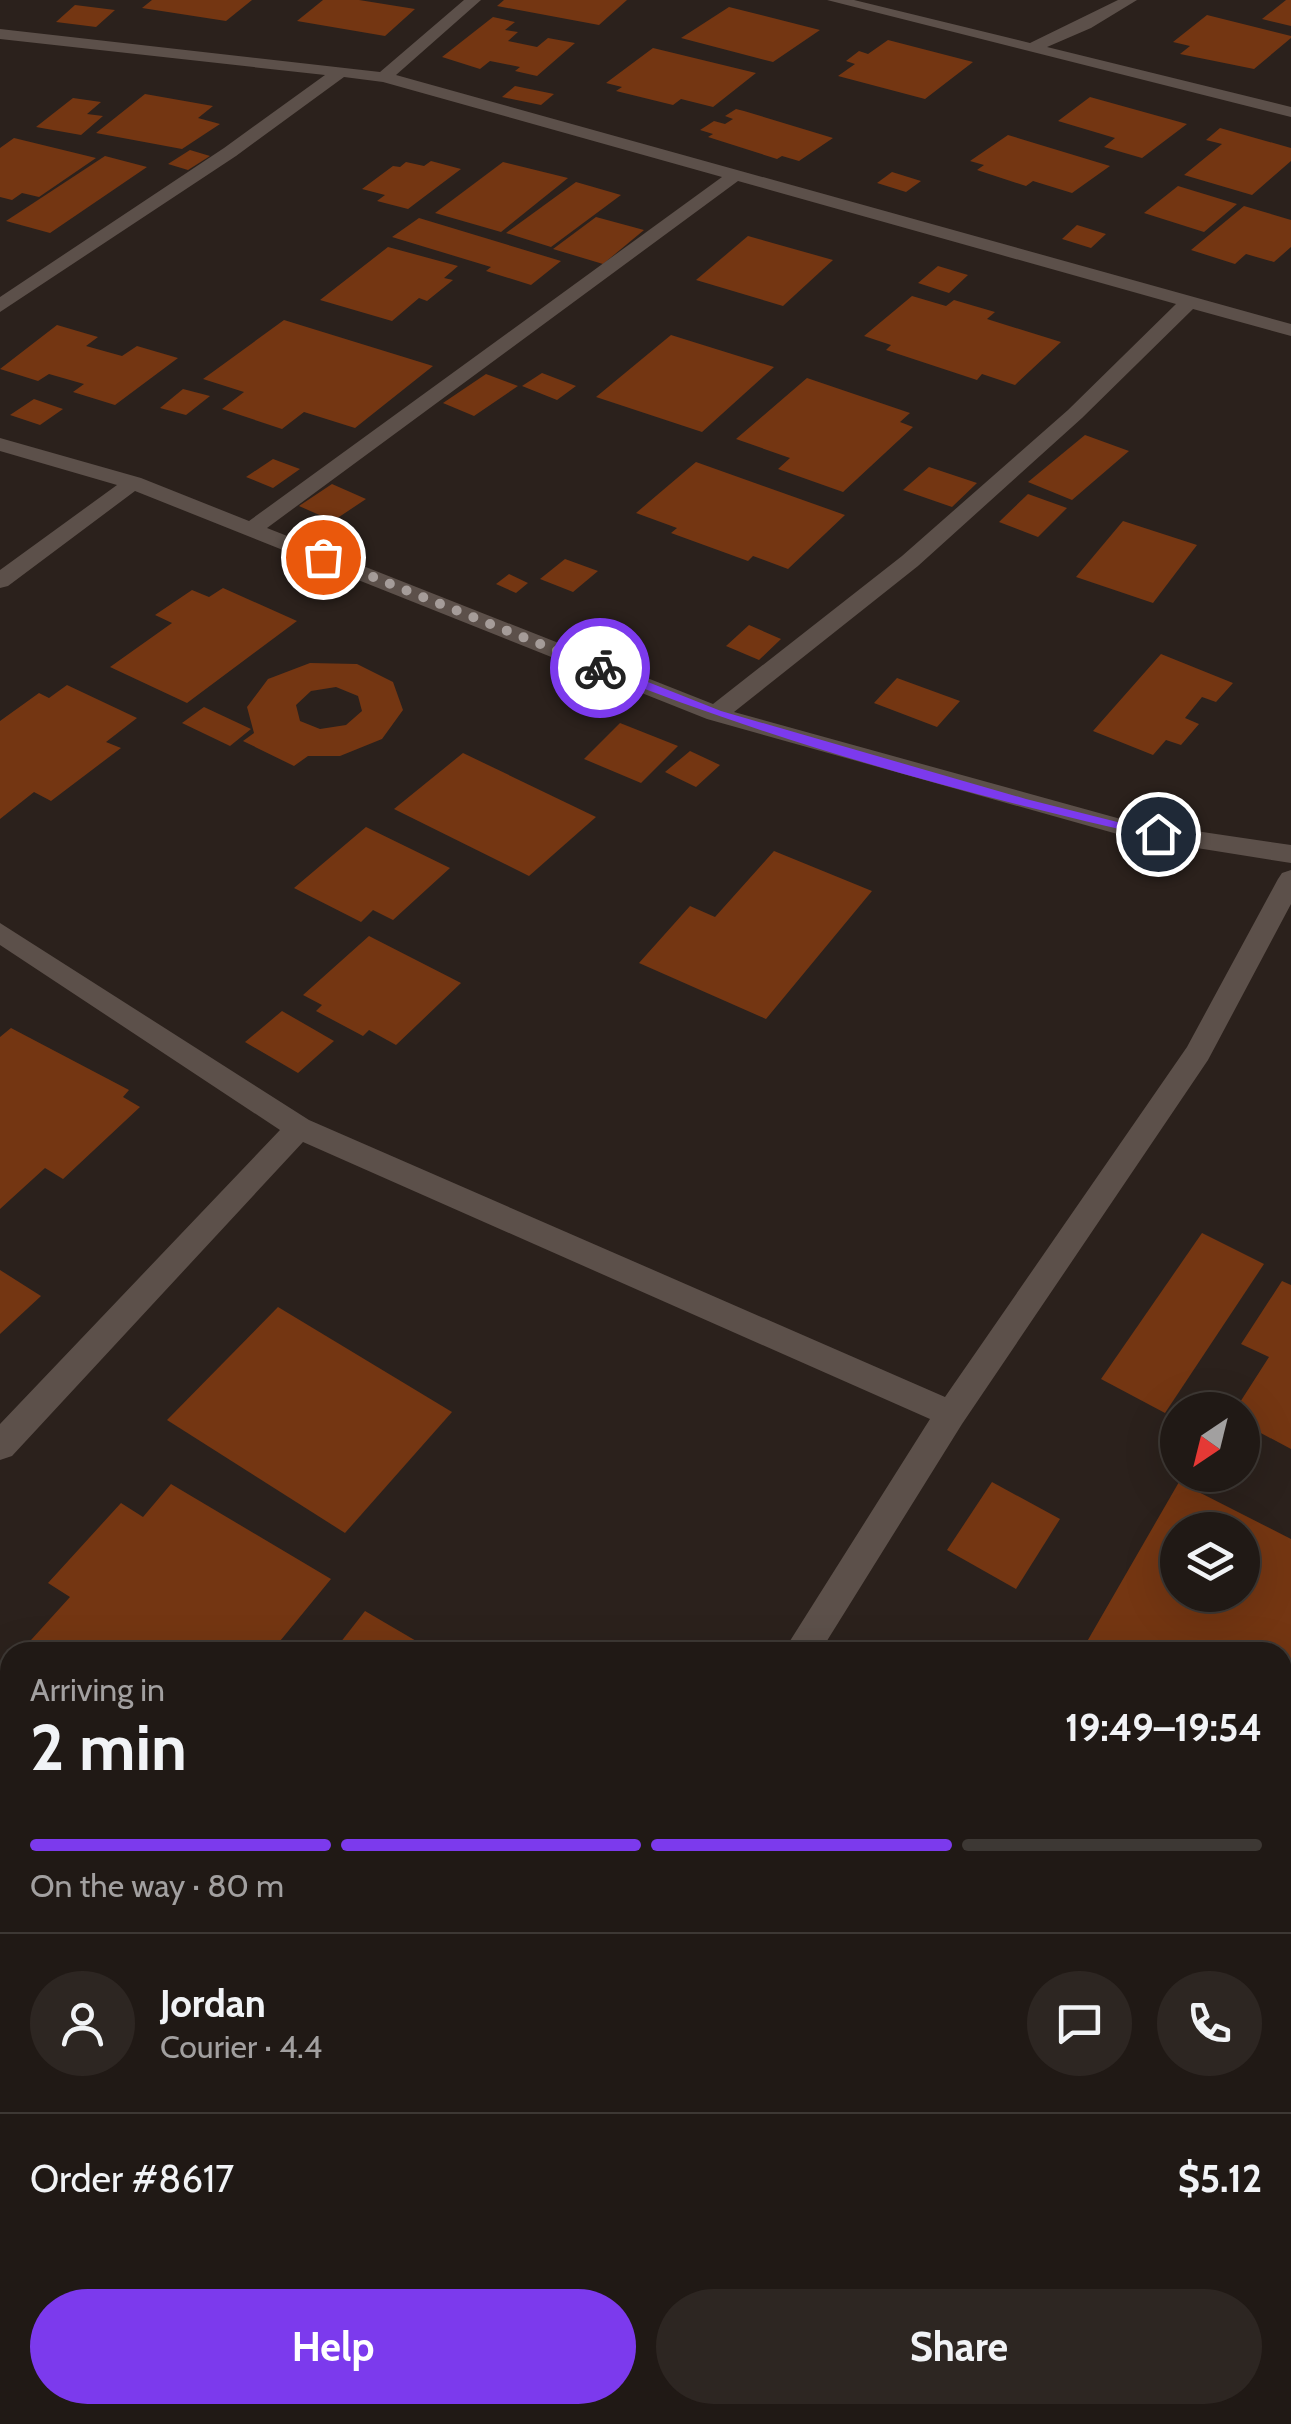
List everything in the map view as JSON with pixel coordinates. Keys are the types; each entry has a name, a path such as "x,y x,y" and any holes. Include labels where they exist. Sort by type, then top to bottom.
{"street":[{"path":"384,78 474,0"},
{"path":"835,0 1291,112"},
{"path":"1034,47 1085,26 1130,0"},
{"path":"0,34 384,78 1291,330"},
{"path":"0,306 230,152 338,74"},
{"path":"252,529 733,177"},
{"path":"716,714 910,561 1075,414 1189,302"},
{"path":"0,444 133,483 716,714 1128,829 1291,854"},
{"path":"0,581 133,483"},
{"path":"807,1642 951,1414 1198,1054 1291,879"},
{"path":"0,932 299,1128 951,1414"},
{"path":"0,1446 299,1128"}],"building":[{"path":"152,0 252,0 226,21 142,8"},
{"path":"323,0 359,0 415,9 385,36 297,21"},
{"path":"504,0 627,0 599,25 497,6"},
{"path":"1291,0 1291,26 1262,19"},
{"path":"75,5 115,10 96,27 56,22"},
{"path":"729,7 820,30 773,62 681,38"},
{"path":"1207,15 1291,38 1254,69 1180,54 1190,46 1173,42"},
{"path":"493,17 515,22 505,30 518,32 508,41 537,47 548,38 575,43 537,76 515,71 520,67 490,61 480,69 442,57"},
{"path":"888,40 973,62 925,99 838,76 855,64 846,61 859,51 868,54"},
{"path":"653,48 756,73 713,107 681,99 673,105 616,91 622,87 606,83"},
{"path":"515,86 554,94 541,105 502,97"},
{"path":"145,94 213,106 198,118 220,124 182,149 96,133"},
{"path":"1090,97 1187,124 1142,158 1104,147 1115,138 1058,121"},
{"path":"73,98 101,102 87,114 103,116 81,135 36,127"},
{"path":"736,109 833,138 799,161 782,156 777,159 708,137 713,134 700,130 714,121 725,124 733,119 725,116"},
{"path":"1220,128 1291,148 1291,161 1252,195 1184,175 1222,144 1206,140"},
{"path":"1008,135 1110,166 1072,193 1033,181 1026,186 977,170 984,165 970,161"},
{"path":"14,138 96,158 39,197 22,193 12,200 0,197 0,148"},
{"path":"190,150 210,156 188,170 168,164"},
{"path":"105,156 147,167 50,233 6,221"},
{"path":"431,161 461,169 408,209 377,201 385,195 362,189 393,166 400,167 406,162 424,166"},
{"path":"503,162 568,178 501,232 435,213"},
{"path":"892,172 921,181 906,192 877,183"},
{"path":"576,182 621,195 551,247 506,233"},
{"path":"1178,186 1237,204 1204,232 1144,213"},
{"path":"1244,206 1291,220 1291,247 1274,262 1246,254 1235,264 1191,250"},
{"path":"596,217 644,230 603,264 553,249"},
{"path":"419,218 561,261 531,285 486,271 491,267 392,237"},
{"path":"1077,225 1106,234 1091,248 1062,239"},
{"path":"748,236 833,260 783,306 696,280"},
{"path":"388,247 458,266 444,278 453,280 427,301 419,298 392,321 320,300"},
{"path":"938,266 968,275 949,293 918,283"},
{"path":"912,296 946,306 954,300 995,312 987,319 1061,342 1015,385 982,374 977,380 886,350 891,345 864,336"},
{"path":"284,320 433,366 355,428 304,412 282,429 222,409 244,392 203,379"},
{"path":"57,325 98,337 86,346 122,356 137,346 178,358 115,405 73,392 84,384 49,374 38,381 0,369"},
{"path":"671,335 774,367 702,432 596,397"},
{"path":"542,373 576,386 557,400 522,386"},
{"path":"486,374 518,386 474,416 443,403"},
{"path":"807,378 910,413 900,422 913,427 843,492 778,469 790,458 736,439"},
{"path":"183,389 210,396 186,415 160,408"},
{"path":"34,399 63,409 40,425 10,415"},
{"path":"1085,435 1129,451 1072,500 1028,482"},
{"path":"273,459 300,469 273,488 246,477"},
{"path":"696,462 845,515 788,569 753,556 748,561 671,533 677,528 636,513"},
{"path":"929,467 977,483 952,507 903,490"},
{"path":"332,484 366,499 333,521 299,506"},
{"path":"1028,494 1067,508 1038,537 999,522"},
{"path":"1123,521 1197,545 1153,603 1076,577"},
{"path":"565,559 598,571 573,592 540,579"},
{"path":"509,574 528,583 516,593 496,584"},
{"path":"223,588 297,621 187,703 110,667 172,623 155,615 192,590 209,597"},
{"path":"749,625 781,639 759,660 726,646"},
{"path":"1161,654 1233,683 1216,702 1202,697 1185,718 1199,724 1181,745 1166,740 1153,755 1093,731"},
{"path":"310,663 357,664 393,682 403,710 382,739 340,756 308,756 294,766 243,741 254,733 247,707 268,679","holes":["336,687 358,696 362,711 346,725 320,729 300,721 296,705 311,691"]},
{"path":"897,678 960,701 937,727 874,703"},
{"path":"67,685 137,718 106,742 121,748 51,801 34,792 0,819 0,721 39,693 49,698"},
{"path":"204,707 251,729 230,746 182,723"},
{"path":"620,723 678,746 641,783 584,759"},
{"path":"690,751 720,765 696,787 665,772"},
{"path":"463,753 596,817 529,876 394,809"},
{"path":"366,827 450,868 393,920 373,910 361,922 294,888"},
{"path":"774,851 872,891 766,1019 639,963 690,906 715,917"},
{"path":"369,936 461,983 396,1045 369,1030 363,1036 316,1011 322,1005 303,995"},
{"path":"282,1011 334,1041 298,1073 245,1042"},
{"path":"11,1028 129,1090 123,1097 140,1107 63,1179 45,1168 0,1209 0,1037"},
{"path":"1202,1233 1264,1264 1179,1392 1160,1392 1160,1410 1101,1379"},
{"path":"0,1270 41,1296 0,1334"},
{"path":"1282,1281 1291,1285 1291,1449 1260,1433 1260,1392 1247,1392 1269,1357 1241,1344"},
{"path":"278,1307 452,1412 345,1533 167,1420"},
{"path":"992,1482 1060,1519 1016,1589 947,1550"},
{"path":"171,1484 331,1579 279,1642 31,1640 70,1597 48,1583 121,1503 143,1517"},
{"path":"1173,1492 1199,1492 1238,1512 1162,1512"},
{"path":"1160,1515 1160,1612 1260,1612 1260,1523 1291,1539 1291,1642 1087,1642"},
{"path":"365,1611 418,1642 341,1642"}],"way so far":[{"path":"323,557 600,668"}],"route":[{"path":"600,668 716,714 1024,803 1158,834"}]}
